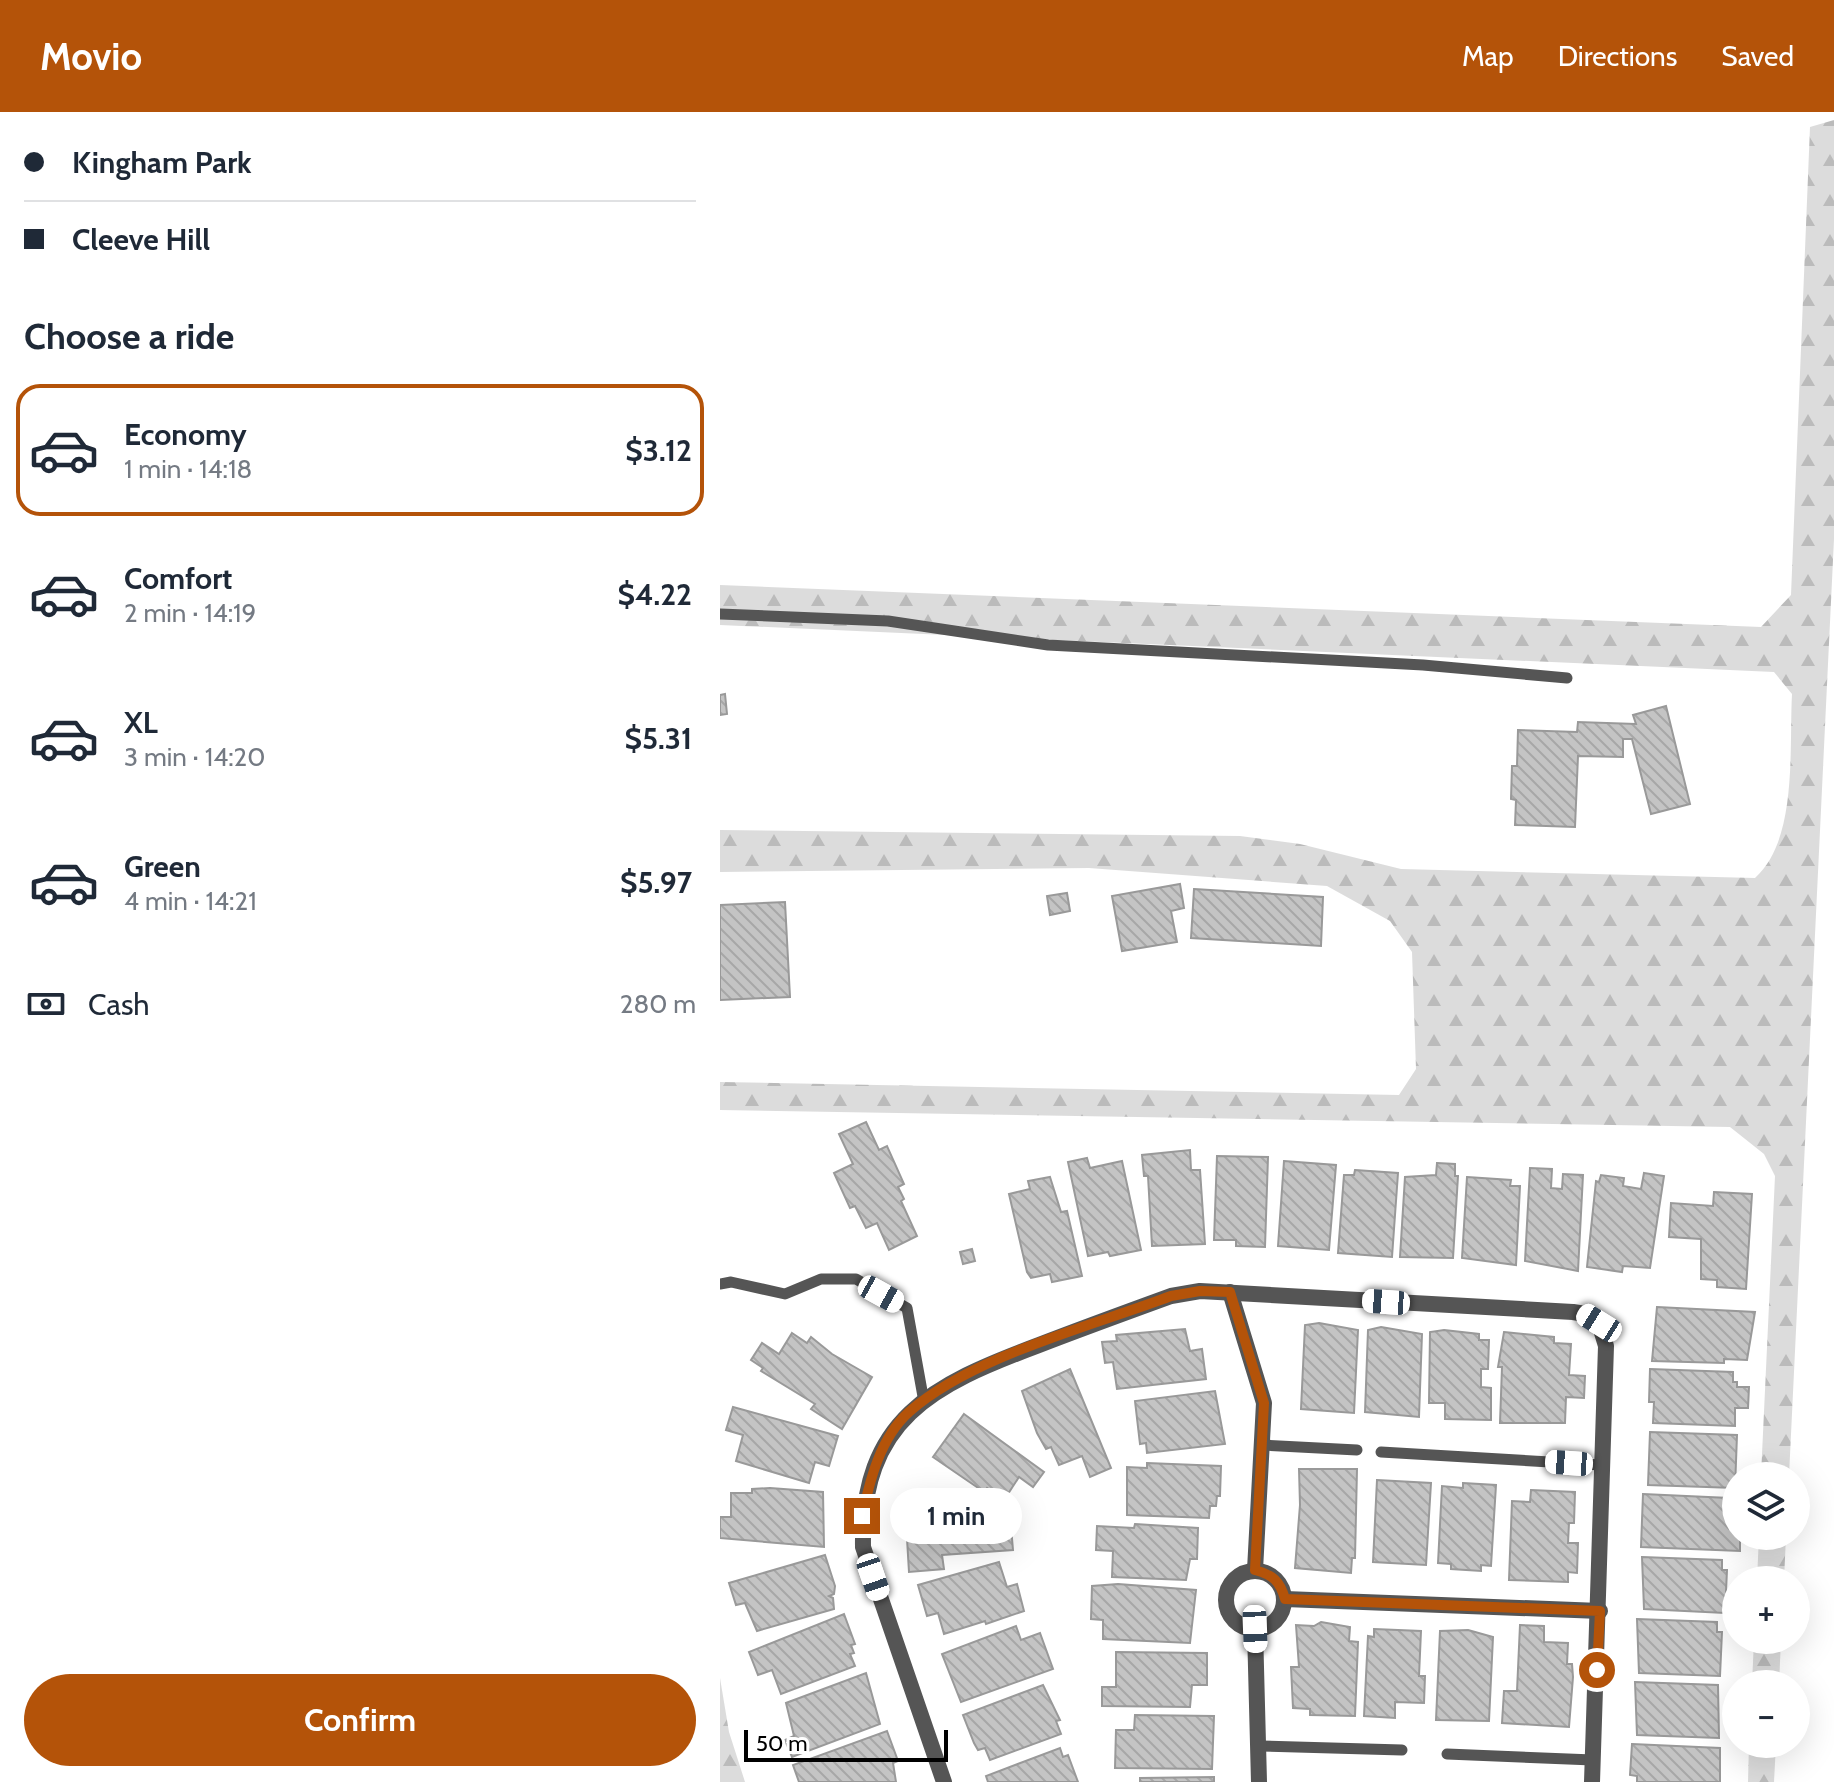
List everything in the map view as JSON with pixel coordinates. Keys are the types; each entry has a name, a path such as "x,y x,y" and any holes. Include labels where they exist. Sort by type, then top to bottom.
{"street":[{"path":"944,1782 863,1547 862,1516 868,1486 883,1447 908,1413 966,1372 1171,1296 1200,1291 1573,1312 1585,1314 1599,1323 1606,1346 1600,1611 1592,1782"},
{"path":"1230,1292 1264,1403 1255,1570"},
{"path":"1255,1570 1270,1574 1281,1584 1285,1599 1281,1614 1270,1625 1255,1629 1240,1625 1229,1614 1225,1599 1229,1584 1240,1574 1255,1570"},
{"path":"1285,1599 1600,1611"},
{"path":"1255,1629 1259,1782"}],"lane":[{"path":"720,614 888,621 1048,645 1423,665 1567,678"},
{"path":"720,1284 731,1282 785,1294 821,1279 856,1279 907,1308 924,1402"},
{"path":"1262,1445 1357,1450"},
{"path":"1381,1452 1601,1465"},
{"path":"1259,1746 1402,1750"},
{"path":"1447,1754 1593,1760"}],"green space":[{"path":"1834,120 1834,539 1790,1462 1762,1462 1775,1176 1764,1154 1730,1127 720,1110 720,1082 1399,1095 1416,1069 1412,952 1390,921 1327,886 1089,868 720,872 720,830 1240,836 1300,844 1401,869 1755,878 1769,861 1778,841 1788,792 1792,694 1774,672 720,625 720,585 1761,627 1791,595 1810,127"},
{"path":"1758,1550 1785,1550 1785,1566 1758,1566"},
{"path":"1753,1654 1780,1654 1780,1670 1753,1670"},
{"path":"720,1678 729,1732 745,1782 720,1782"},
{"path":"1749,1758 1775,1758 1774,1782 1748,1782"}],"building":[{"path":"725,694 727,714 720,715 720,695"},
{"path":"1666,706 1690,804 1651,814 1632,739 1623,739 1623,757 1578,756 1575,827 1515,825 1516,800 1511,799 1512,766 1517,766 1518,730 1577,732 1578,722 1636,724 1633,715"},
{"path":"1180,884 1184,908 1171,911 1177,942 1122,951 1112,896"},
{"path":"1194,889 1323,897 1321,946 1191,938"},
{"path":"1067,893 1070,911 1050,915 1047,896"},
{"path":"785,902 790,997 720,1000 720,905"},
{"path":"866,1122 879,1150 887,1146 904,1184 898,1187 904,1199 901,1201 917,1236 889,1250 877,1223 866,1228 855,1206 850,1208 834,1173 853,1164 839,1134"},
{"path":"1190,1150 1191,1170 1200,1170 1205,1244 1152,1246 1148,1176 1144,1176 1142,1155"},
{"path":"1217,1156 1268,1157 1265,1247 1236,1246 1236,1240 1214,1240"},
{"path":"1087,1158 1090,1168 1122,1161 1141,1250 1110,1256 1108,1252 1088,1256 1068,1162"},
{"path":"1284,1161 1336,1165 1329,1250 1278,1246"},
{"path":"1437,1163 1455,1164 1455,1176 1458,1176 1453,1258 1400,1257 1405,1177 1436,1175"},
{"path":"1530,1168 1552,1169 1551,1188 1562,1189 1563,1174 1583,1175 1578,1271 1525,1261"},
{"path":"1355,1170 1398,1173 1392,1257 1338,1253 1344,1175 1354,1175"},
{"path":"1644,1173 1664,1176 1650,1268 1623,1266 1622,1272 1587,1267 1596,1181 1599,1182 1601,1175 1624,1178 1623,1186 1641,1189"},
{"path":"1050,1177 1061,1212 1067,1211 1082,1276 1052,1282 1050,1274 1031,1278 1027,1272 1009,1194 1030,1189 1028,1181"},
{"path":"1467,1177 1511,1180 1510,1186 1520,1186 1516,1265 1462,1258"},
{"path":"1714,1192 1752,1194 1746,1289 1717,1287 1717,1280 1701,1279 1701,1239 1669,1237 1671,1203 1713,1206"},
{"path":"972,1249 975,1261 963,1264 960,1252"},
{"path":"1657,1307 1755,1312 1747,1360 1724,1359 1724,1363 1652,1361"},
{"path":"1319,1323 1358,1330 1354,1413 1301,1409 1305,1325"},
{"path":"1381,1327 1422,1334 1419,1417 1365,1412 1368,1330"},
{"path":"1185,1329 1190,1351 1202,1349 1206,1379 1117,1389 1113,1362 1105,1363 1102,1342 1117,1341 1116,1335"},
{"path":"1444,1330 1479,1334 1479,1340 1489,1340 1488,1369 1481,1369 1481,1387 1491,1388 1491,1420 1445,1419 1445,1403 1429,1403 1430,1332"},
{"path":"1504,1332 1554,1337 1554,1343 1571,1344 1569,1375 1585,1376 1584,1398 1566,1397 1565,1423 1500,1423 1502,1367 1498,1367"},
{"path":"792,1333 807,1343 811,1337 832,1354 872,1377 842,1429 811,1409 815,1404 761,1371 763,1368 751,1360 762,1343 779,1354"},
{"path":"1070,1369 1111,1468 1090,1477 1082,1456 1059,1465 1051,1447 1046,1449 1022,1391"},
{"path":"1650,1369 1733,1372 1733,1382 1737,1382 1737,1387 1749,1387 1748,1408 1735,1408 1735,1426 1653,1423 1654,1402 1649,1402"},
{"path":"1215,1391 1225,1444 1147,1453 1146,1443 1140,1444 1135,1401"},
{"path":"733,1407 838,1436 829,1466 815,1462 809,1483 736,1461 743,1435 726,1430"},
{"path":"964,1414 1044,1472 1033,1487 1019,1477 1004,1500 987,1488 984,1492 933,1457"},
{"path":"1650,1432 1737,1435 1736,1462 1722,1462 1722,1488 1648,1485"},
{"path":"1147,1463 1221,1466 1220,1496 1217,1496 1216,1506 1210,1506 1209,1518 1127,1515 1127,1467 1147,1468"},
{"path":"1299,1469 1357,1469 1355,1558 1352,1558 1351,1573 1295,1568 1300,1505"},
{"path":"1377,1480 1431,1483 1426,1565 1373,1562"},
{"path":"1463,1483 1496,1485 1491,1566 1481,1565 1481,1571 1451,1569 1451,1564 1438,1563 1442,1486 1463,1488"},
{"path":"752,1489 823,1492 824,1547 720,1538 720,1517 731,1517 731,1493 752,1493"},
{"path":"1531,1490 1575,1492 1574,1523 1569,1523 1568,1543 1578,1543 1577,1573 1568,1572 1568,1582 1509,1580 1512,1501 1530,1502"},
{"path":"1643,1494 1722,1498 1722,1550 1740,1551 1641,1547"},
{"path":"968,1501 969,1506 989,1504 991,1528 1011,1527 1013,1550 942,1555 944,1569 909,1572 905,1505"},
{"path":"1135,1524 1198,1528 1197,1559 1190,1559 1186,1580 1112,1577 1113,1551 1096,1550 1097,1526 1134,1528"},
{"path":"825,1555 835,1586 834,1594 829,1596 833,1598 834,1609 757,1631 745,1603 736,1605 729,1583"},
{"path":"1642,1557 1722,1560 1722,1613 1644,1609"},
{"path":"999,1562 1007,1587 1017,1584 1024,1611 944,1634 938,1613 927,1616 918,1585"},
{"path":"1118,1584 1196,1590 1190,1643 1103,1639 1103,1620 1091,1619 1092,1586"},
{"path":"844,1614 855,1644 851,1645 854,1653 850,1654 855,1666 781,1694 772,1670 758,1675 749,1652"},
{"path":"1637,1619 1717,1622 1717,1632 1722,1632 1720,1676 1639,1673"},
{"path":"1321,1622 1350,1627 1349,1641 1358,1642 1355,1716 1310,1715 1310,1709 1293,1708 1291,1667 1299,1667 1296,1625 1314,1626"},
{"path":"1520,1625 1544,1626 1544,1642 1568,1643 1567,1664 1572,1664 1573,1677 1569,1727 1502,1723 1504,1691 1517,1691"},
{"path":"1016,1626 1021,1640 1040,1633 1053,1669 961,1702 942,1654"},
{"path":"1374,1629 1421,1631 1419,1676 1425,1676 1424,1703 1395,1702 1395,1718 1364,1716 1368,1636 1374,1637"},
{"path":"1468,1630 1493,1637 1489,1721 1436,1720 1440,1631"},
{"path":"1116,1652 1207,1653 1207,1685 1192,1685 1190,1707 1102,1706 1102,1687 1116,1687"},
{"path":"866,1673 880,1724 792,1757 785,1740 794,1736 786,1703"},
{"path":"1635,1682 1718,1685 1719,1738 1637,1735"},
{"path":"1043,1685 1060,1720 1056,1721 1061,1734 990,1760 985,1748 978,1750 963,1715"},
{"path":"1135,1715 1214,1716 1212,1769 1115,1768 1116,1730 1134,1730"},
{"path":"887,1731 898,1761 893,1763 896,1782 799,1782 793,1765"},
{"path":"1632,1744 1720,1748 1720,1782 1637,1782 1637,1776 1630,1775"},
{"path":"1060,1748 1063,1757 1068,1755 1078,1782 988,1782 986,1776"},
{"path":"1214,1777 1214,1782 1140,1782 1140,1778"}],"route":[{"path":"862,1516 868,1486 883,1447 908,1413 966,1372 1171,1296 1200,1291 1230,1292 1264,1403 1255,1570 1270,1574 1281,1584 1285,1599 1600,1611 1597,1670"}]}
